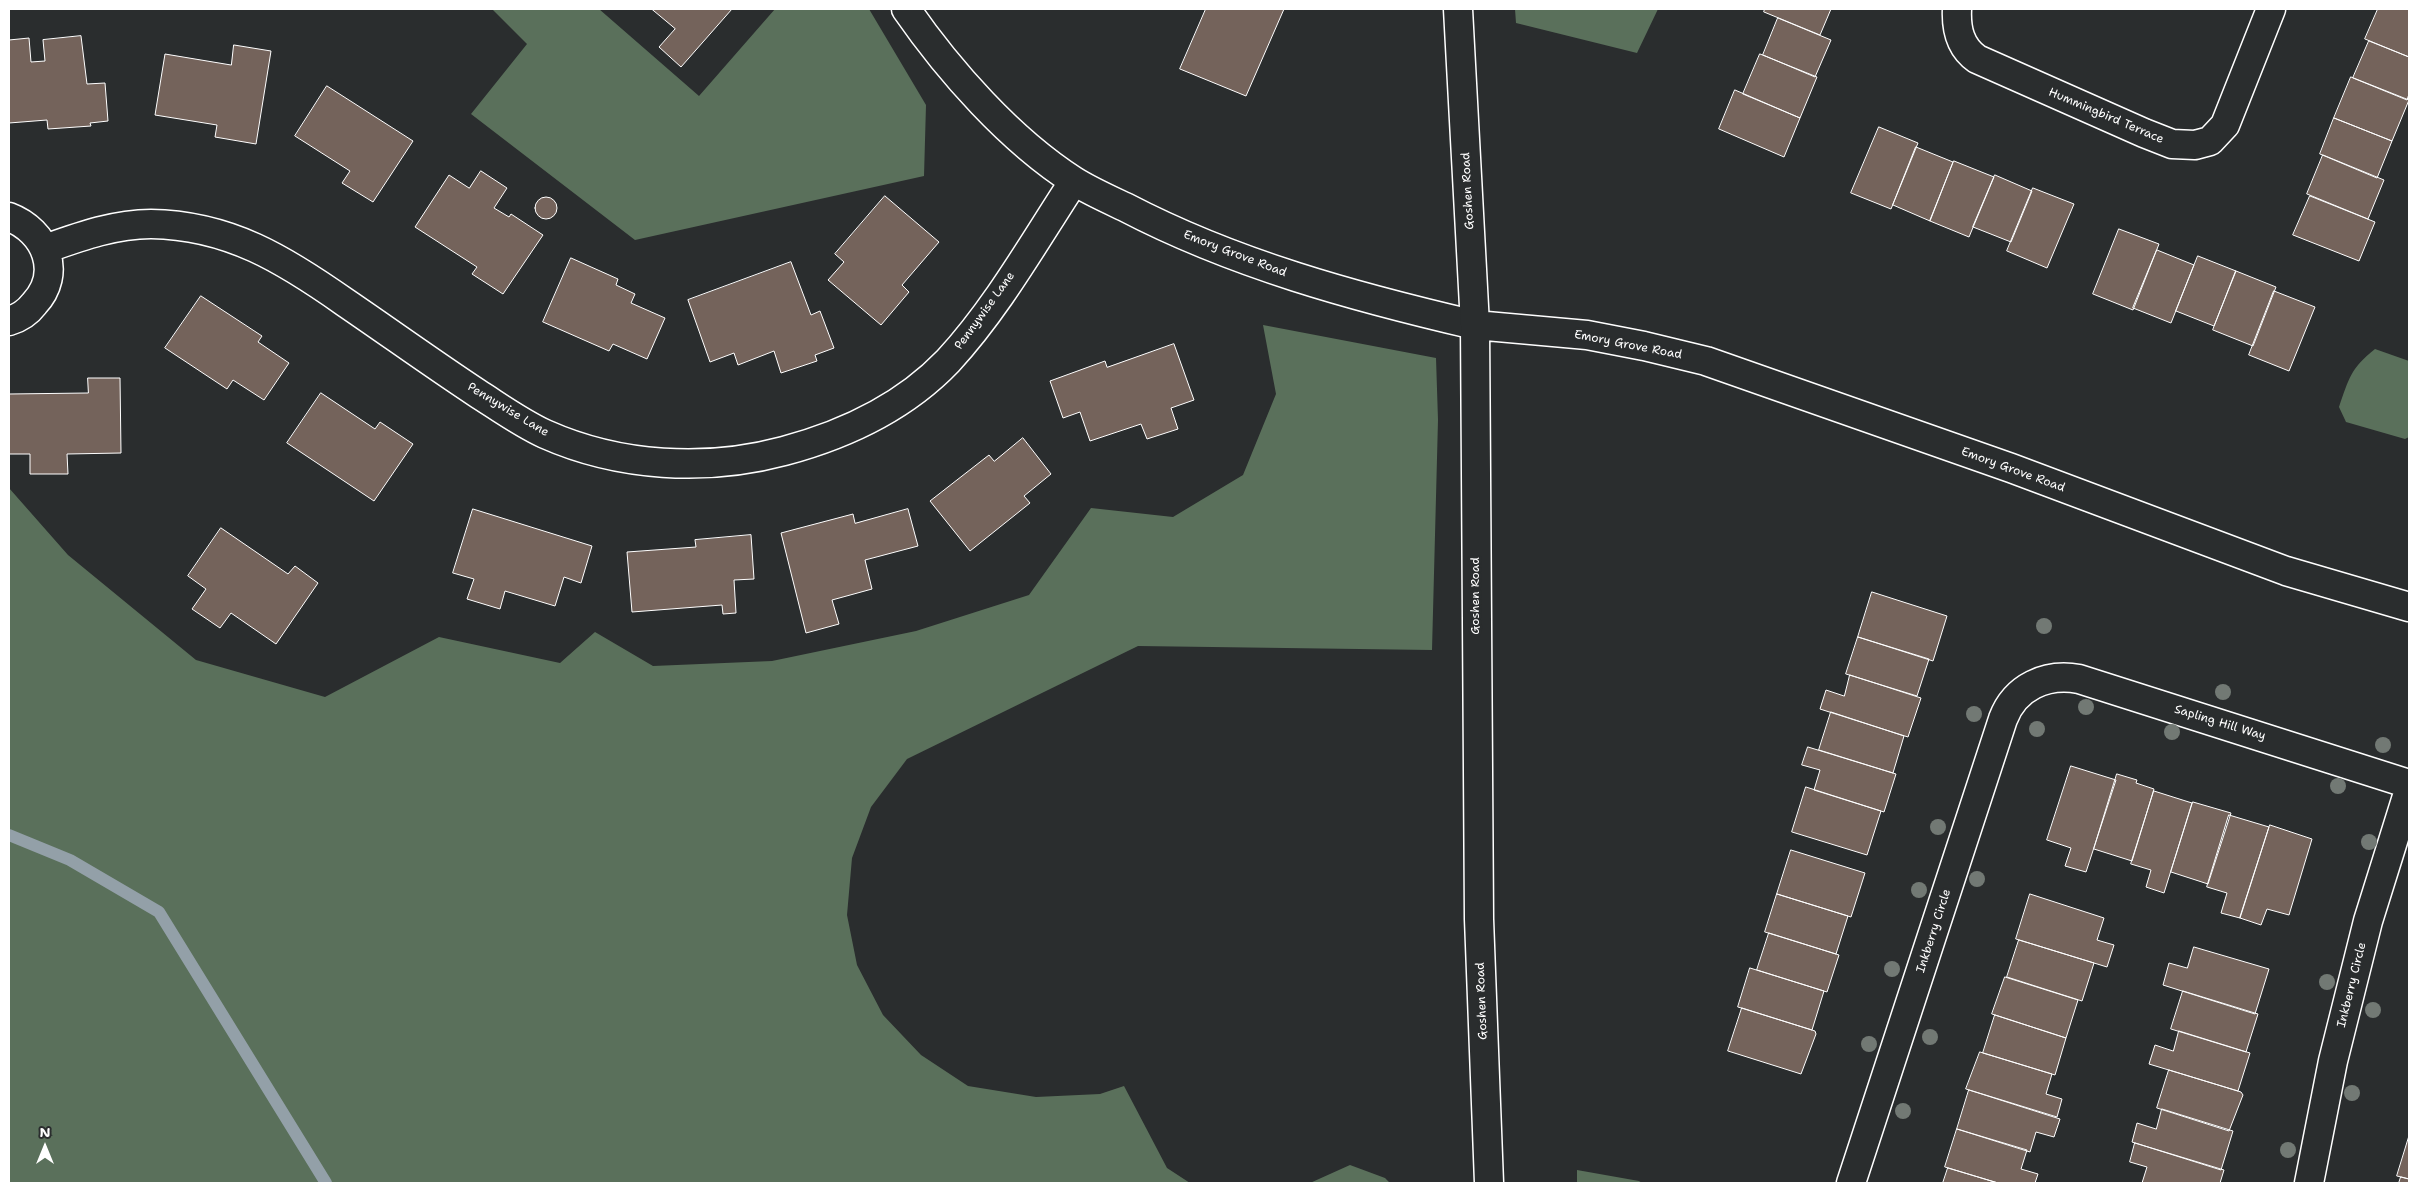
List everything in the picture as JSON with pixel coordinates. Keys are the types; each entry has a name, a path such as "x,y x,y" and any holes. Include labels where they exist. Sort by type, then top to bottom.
{"street":[{"name":"Emory Grove Road","path":"906,9 929,42 1004,127 1074,181 1159,225 1239,257 1311,282 1389,305 1475,325 1606,338 1706,361 2002,465 2286,571 2409,607"},
{"name":"Goshen Road","path":"1458,9 1475,325 1479,919 1489,1183"},
{"name":"Hummingbird Terrace","path":"1957,9 1960,38 1963,46 1977,59 2144,133 2172,144 2188,145 2210,141 2225,126 2271,9"},
{"name":"Pennywise Lane","path":"45,249 118,227 150,224 173,225 216,232 258,248 301,272 456,379 543,433 581,448 623,457 655,462 724,462 766,456 819,441 849,429 878,413 925,382 958,350 988,311 1074,181"},
{"path":"9,217 20,221 35,233 45,249 49,266 47,283 39,299 28,311 9,321"},
{"name":"Sapling Hill Way","path":"2029,686 2050,678 2079,679 2409,784"},
{"name":"Inkberry Circle","path":"1851,1183 2003,719 2016,696 2029,686"},
{"name":"Inkberry Circle","path":"2309,1183 2333,1061 2368,921 2409,790"}],"green space":[{"path":"492,9 599,9 699,96 775,9 869,9 926,105 924,176 635,240 471,114 527,44"},
{"path":"1515,9 1658,9 1637,53 1516,23"},
{"path":"1263,325 1436,358 1438,420 1432,650 1138,646 907,759 871,807 852,858 847,915 857,965 883,1015 921,1055 968,1086 1036,1097 1100,1094 1124,1086 1167,1168 1190,1183 9,1183 9,488 68,555 196,660 325,697 439,637 560,663 595,632 653,666 772,661 916,631 1029,595 1091,508 1173,517 1243,475 1276,394"},
{"path":"2375,349 2409,361 2409,437 2405,439 2346,422 2339,407 2352,374 2361,362"},
{"path":"1350,1165 1385,1178 1390,1183 1310,1183"},
{"path":"1577,1170 1639,1181 1642,1183 1577,1183"}],"building":[{"path":"652,9 732,9 681,67 659,47 675,29"},
{"path":"1206,9 1284,9 1246,96 1180,69"},
{"path":"1765,9 1831,9 1820,35 1764,12"},
{"path":"2378,9 2409,9 2409,57 2365,39"},
{"path":"1778,18 1831,40 1815,77 1763,55"},
{"path":"81,36 87,84 105,83 108,121 90,123 91,126 48,129 47,120 9,123 9,40 29,38 31,62 45,61 43,40"},
{"path":"2369,41 2409,57 2409,94 2407,100 2353,78"},
{"path":"234,45 271,51 256,144 215,137 217,125 155,115 165,54 231,65"},
{"path":"1760,54 1817,77 1800,118 1743,94"},
{"path":"2351,77 2409,100 2392,141 2334,118"},
{"path":"327,86 413,141 373,202 342,183 350,171 295,136"},
{"path":"1735,90 1800,118 1784,157 1719,129"},
{"path":"2334,118 2392,141 2377,178 2320,154"},
{"path":"1879,127 1918,143 1891,209 1851,193"},
{"path":"1916,147 1953,162 1930,221 1893,205"},
{"path":"2323,155 2384,180 2368,219 2307,194"},
{"path":"1954,161 1994,177 1969,237 1930,221"},
{"path":"481,171 507,188 494,208 509,217 511,214 543,235 503,294 472,274 477,267 415,227 449,175 469,188"},
{"path":"1995,175 2032,191 2011,242 1973,227"},
{"path":"2033,188 2074,204 2047,268 2007,251"},
{"path":"885,196 939,242 902,285 909,292 881,325 828,280 844,262 835,254"},
{"path":"2310,196 2375,222 2359,261 2293,235"},
{"path":"546,197 556,204 557,208 550,218 546,219 536,212 535,208 542,198"},
{"path":"2119,229 2159,244 2133,310 2093,294"},
{"path":"2157,250 2194,265 2171,323 2133,308"},
{"path":"2198,256 2236,271 2214,326 2176,311"},
{"path":"571,258 618,279 616,285 635,294 631,303 665,318 647,359 613,344 609,351 543,322"},
{"path":"791,262 811,315 820,311 834,348 815,355 817,361 781,373 774,351 738,365 734,353 710,362 688,300"},
{"path":"2236,271 2276,287 2253,346 2213,330"},
{"path":"2274,291 2315,307 2289,371 2249,355"},
{"path":"201,296 262,336 258,342 289,363 264,400 233,380 227,389 165,348"},
{"path":"1174,344 1194,400 1171,408 1178,429 1147,439 1141,424 1090,441 1080,412 1063,418 1050,381 1105,361 1107,367"},
{"path":"88,378 120,378 121,453 67,454 68,474 30,474 30,454 9,454 9,394 88,393"},
{"path":"321,393 375,429 380,422 413,444 374,501 287,443"},
{"path":"1023,438 1051,474 1024,496 1030,503 970,551 930,501 989,455 994,461"},
{"path":"473,509 592,546 581,583 564,577 555,606 505,591 500,609 467,599 474,579 453,573"},
{"path":"908,509 918,546 865,560 872,589 832,600 839,624 806,633 781,533 853,514 855,523"},
{"path":"221,528 288,574 295,566 318,583 276,644 231,613 220,628 192,609 206,589 188,576"},
{"path":"751,535 754,579 734,580 736,613 723,614 722,605 632,612 627,552 696,547 695,540"},
{"path":"1872,592 1947,616 1933,661 1858,637"},
{"path":"1858,637 1929,659 1917,696 1846,674"},
{"path":"1850,675 1921,698 1908,737 1820,709 1826,690 1844,696"},
{"path":"1831,712 1904,736 1893,773 1819,750"},
{"path":"1808,747 1896,774 1884,812 1814,790 1820,770 1802,765"},
{"path":"2071,766 2116,780 2086,872 2065,866 2071,848 2047,840"},
{"path":"2117,774 2137,780 2136,783 2154,789 2132,861 2094,849"},
{"path":"1806,787 1881,811 1867,855 1792,832"},
{"path":"2154,791 2192,803 2164,893 2146,887 2151,870 2131,864"},
{"path":"2193,802 2231,813 2208,884 2171,872"},
{"path":"2229,815 2269,827 2240,918 2221,913 2227,893 2207,887"},
{"path":"2270,825 2312,839 2289,915 2267,909 2261,925 2240,918"},
{"path":"1791,850 1865,873 1851,917 1777,894"},
{"path":"1777,894 1848,916 1836,954 1765,932"},
{"path":"2030,894 2104,918 2097,940 2114,945 2107,967 2016,939"},
{"path":"1769,933 1839,955 1827,992 1757,970"},
{"path":"2019,940 2094,963 2082,1001 2007,977"},
{"path":"2194,947 2269,969 2255,1014 2163,985 2169,963 2187,968"},
{"path":"1750,968 1824,991 1812,1030 1738,1007"},
{"path":"2005,977 2078,1000 2066,1038 1992,1014"},
{"path":"2183,991 2258,1014 2246,1052 2171,1029"},
{"path":"1742,1008 1815,1031 1816,1034 1801,1074 1728,1051"},
{"path":"1995,1015 2066,1038 2055,1075 1983,1053"},
{"path":"2179,1031 2250,1053 2238,1091 2149,1064 2155,1045 2173,1051"},
{"path":"1980,1052 2052,1074 2046,1094 2062,1099 2057,1117 1966,1089"},
{"path":"2169,1070 2241,1092 2243,1095 2229,1131 2157,1108"},
{"path":"1969,1090 2060,1119 2054,1137 2036,1132 2030,1152 1957,1129"},
{"path":"2162,1109 2233,1131 2221,1170 2132,1142 2137,1123 2156,1129"},
{"path":"1957,1129 2027,1150 2021,1169 2038,1174 2035,1183 1998,1183 1945,1167"},
{"path":"2409,1136 2409,1179 2397,1176"},
{"path":"2135,1143 2224,1170 2220,1183 2142,1183 2147,1167 2130,1162"},
{"path":"1948,1168 1998,1183 1943,1183"},
{"path":"2401,1177 2409,1179 2409,1183 2399,1183"}],"waterway":[{"path":"9,835 70,860 159,912 326,1183"}]}
